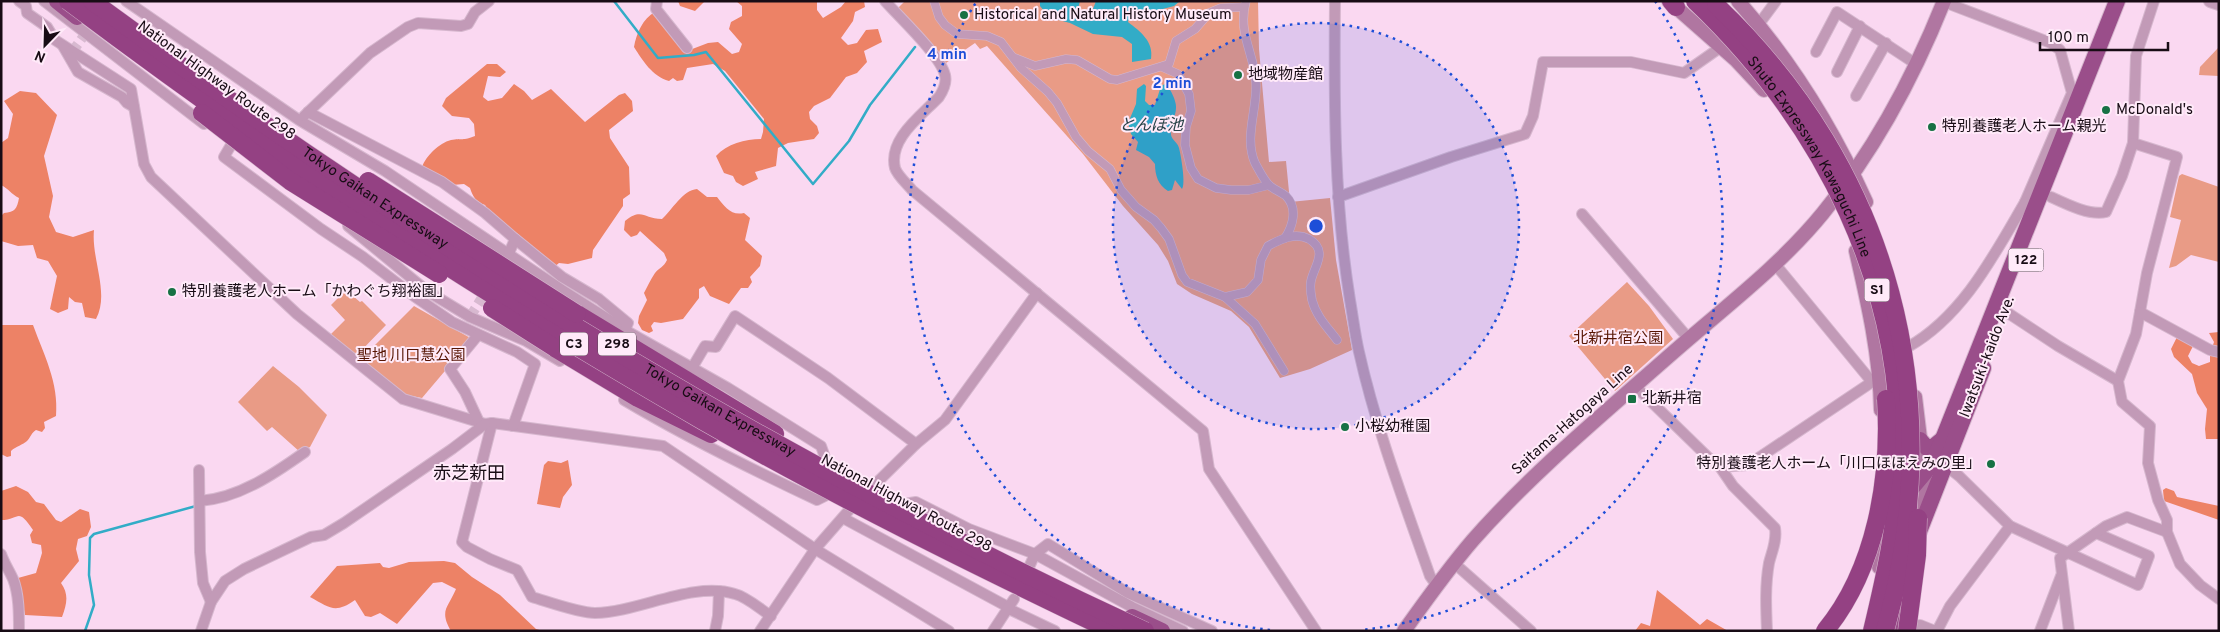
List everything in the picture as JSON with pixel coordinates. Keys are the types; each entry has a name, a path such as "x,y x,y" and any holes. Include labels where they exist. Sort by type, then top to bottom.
{"highway":[{"name":"National Highway Route 298","path":"57,1 192,101 341,206 549,337 716,436 825,496 846,513 1097,631"},
{"path":"64,1 113,46 267,164 332,208 638,398 716,436"},
{"name":"Tokyo Gaikan Expressway","path":"68,1 350,203 444,264 623,374 789,469 947,551 1112,631"},
{"name":"Tokyo Gaikan Expressway","path":"92,1 216,90 401,218 526,297 708,406 888,504 1036,579 1145,631"},
{"name":"National Highway Route 298","path":"105,1 346,173 606,337 871,488 1162,631"},
{"name":"Shuto Expressway Kawaguchi Line","path":"1695,1 1747,54 1802,126 1835,184 1856,230 1886,324 1895,379 1899,429 1899,469 1886,572 1872,631"},
{"name":"Shuto Expressway Kawaguchi Line","path":"1712,1 1739,27 1778,72 1807,111 1841,166 1876,246 1896,317 1907,369 1911,450 1909,507 1898,577 1885,631"},
{"name":"Iwatsuki-kaido Ave.","path":"1925,474 1943,439 2031,205 2075,95 2117,1"},
{"name":"Iwatsuki-kaido Ave.","path":"1923,517 1946,465 2127,1"},
{"path":"216,90 355,173 577,314 778,436"},
{"path":"1856,230 1879,323 1884,360 1886,404 1885,478 1878,556 1861,631"},
{"path":"1907,369 1915,420 1919,479 1917,555 1907,631"},
{"path":"1920,440 1927,448 1932,448 1943,439"},
{"name":"122","path":"1866,631 1889,527 1898,506 1925,474"},
{"path":"1825,631 1846,600 1868,548 1875,529 1885,478"},
{"name":"122","path":"1895,631 1906,576 1923,517"},
{"path":"947,551 1011,590 1087,631"}],"main road":[{"path":"1738,1 1759,24 1809,94 1853,172 1868,207 1887,261 1908,347 1925,474 1926,500 1923,517"},
{"name":"Saitama-Hatogaya Line","path":"1404,631 1454,563 1525,485 1775,264 1835,198 1895,104 1916,64 1944,2"},
{"path":"1672,3 1736,60 1767,92 1795,129 1818,165 1835,198 1854,244 1872,317 1883,452 1879,578"}],"street":[{"path":"19,1 26,6 27,13 47,27 54,40 131,89 144,164 151,177 297,314 402,399 485,423 663,446 929,625 949,631"},
{"path":"44,1 230,145 344,222 427,291 470,316 526,341 671,428 817,500 825,496"},
{"path":"126,1 299,120 385,171 562,290 625,330 728,388 821,446 827,463"},
{"path":"299,120 370,53 408,27 418,23 461,26 468,24 475,12 489,1"},
{"path":"657,1 656,9 687,48"},
{"path":"885,1 932,53 940,64 945,76 943,91 939,98 901,138 895,149 895,170 912,190 1203,431 1209,469 1316,631"},
{"path":"934,1 939,17 945,25 957,34 988,36 1001,42 1022,68 1057,102 1076,137 1088,151 1110,169 1126,197 1158,224 1169,239 1182,275 1187,282 1225,297 1255,324 1284,371"},
{"path":"1335,1 1334,104 1338,197 1343,257 1358,351 1391,464 1430,576 1437,586"},
{"path":"1759,24 1776,1"},
{"path":"2051,197 2068,205 2100,214 2106,212 2122,176 2132,143 2136,56 2154,1"},
{"path":"2210,1 2219,4"},
{"path":"1944,2 2057,46 2075,95"},
{"path":"1015,58 1035,66 1066,59 1077,60 1110,79 1118,80 1169,64 1176,41 1196,29 1209,13 1221,8 1245,4 1246,44 1254,68 1256,82 1255,115 1250,130 1250,144 1255,162 1268,185 1288,198 1292,206 1293,224 1285,238"},
{"path":"1816,52 1837,12 1916,64"},
{"path":"1837,72 1860,26"},
{"path":"1856,96 1886,43"},
{"path":"1338,197 1451,157 1525,134 1533,116 1543,62 1631,62 1684,73 1721,47"},
{"path":"1162,67 1178,74 1189,94 1191,111 1186,127 1185,145 1191,168 1198,179 1216,188 1231,190 1249,190 1268,185"},
{"path":"308,112 442,182 485,213 562,278 599,299 628,322 625,330"},
{"path":"330,140 336,126"},
{"path":"2132,143 2177,157 2147,273 2136,334 2118,381 2122,402 2150,426 2148,463 2158,500 2167,520 2167,532 2180,564 2200,585 2219,599"},
{"path":"230,145 224,157 414,296 464,328 517,352 535,364 512,426"},
{"path":"255,180 264,168"},
{"path":"1908,347 1925,338 1973,288 2031,205"},
{"path":"1582,214 1689,339"},
{"path":"1225,297 1238,295 1254,287 1258,280 1261,260 1268,246 1285,238 1303,236 1318,249 1319,260 1311,279 1312,300 1321,319 1337,340"},
{"path":"509,253 515,239"},
{"path":"1720,467 1748,465 1876,382 1775,264"},
{"path":"760,631 815,548 871,488 916,444 944,420 1037,293"},
{"path":"2005,311 2058,346 2118,381"},
{"path":"2140,312 2210,350 2219,352"},
{"path":"464,328 470,316"},
{"path":"692,368 705,346 716,347 735,316 828,378 916,444"},
{"path":"478,335 450,369 485,423 462,542 467,547 516,570 532,597 594,613 624,610 686,594 719,591 737,594 771,616"},
{"path":"1635,386 1720,467 1733,486 1775,528 1776,537 1769,564 1766,600 1767,631"},
{"path":"201,631 211,602 225,581 244,569 310,537 324,535 331,531 452,449 485,423"},
{"path":"663,446 671,428"},
{"path":"200,501 215,500 230,495 269,476 305,452"},
{"path":"1946,465 2010,526 2067,554 2138,585 2149,556 2096,533"},
{"path":"199,470 202,583 211,602"},
{"path":"904,504 916,502 969,529 1036,554 1132,607 1182,631"},
{"path":"846,513 1055,631"},
{"path":"2069,631 2060,558 2106,526 2128,517 2167,532"},
{"path":"1913,631 1920,625 1936,631 1950,606 2010,526"},
{"path":"1030,565 1036,554 1048,544 1128,593 1212,631"},
{"path":"2,561 13,580 19,611 19,631"},
{"path":"1454,563 1532,631"},
{"path":"2040,631 2061,576"},
{"path":"715,631 719,591"},
{"path":"993,631 1011,605"}],"green space":[{"path":"905,1 1258,1 1259,49 1269,162 1286,161 1290,202 1330,198 1336,260 1352,350 1310,369 1280,378 1249,327 1231,311 1192,294 1177,284 1168,261 1158,245 1123,206 1083,154 987,46 980,49 975,43 946,63 897,9"},
{"path":"2219,47 2219,76 2199,75 2200,67"},
{"path":"2182,174 2219,187 2219,262 2191,255 2176,266 2169,268 2181,220 2170,217 2179,176"},
{"name":"北新井宿公園","path":"1627,282 1649,306 1673,339 1615,391 1569,336"},
{"path":"346,290 360,302 362,301 386,325 356,356 331,334 345,320 331,305"},
{"name":"聖地 川口慧公園","path":"414,306 472,339 422,398 402,394 365,363 374,346"},
{"path":"273,366 299,387 327,415 310,447 300,452 272,427 267,431 238,402"}],"shaded area":[{"path":"678,1 705,1 695,11 680,6"},
{"path":"736,1 817,1 817,10 823,18 841,7 846,1 864,1 865,7 855,12 853,21 841,38 848,45 857,43 866,30 878,29 882,42 864,51 867,62 857,73 846,77 830,98 814,106 809,112 810,119 817,126 819,133 814,139 788,143 778,148 776,166 755,172 758,179 743,186 736,182 733,176 724,173 716,156 725,148 737,143 761,139 764,119 725,71 713,64 687,68 683,80 677,81 673,78 669,81 653,72 634,47 641,27 647,18 655,12 687,51 708,43 718,42 732,54 739,52 742,44 729,29 731,22 742,16 742,6"},
{"path":"487,64 497,64 506,72 500,77 488,76 483,97 488,101 502,98 514,84 532,100 551,89 585,122 619,95 625,93 632,101 633,111 609,130 610,138 629,167 630,194 623,199 623,206 593,250 592,258 568,264 559,263 554,267 532,246 498,220 485,205 477,201 470,188 464,184 452,185 422,167 430,154 442,144 451,140 475,136 474,124 469,118 452,116 442,106 446,98"},
{"path":"20,91 36,93 57,115 44,156 53,196 49,217 56,232 73,237 94,230 95,252 101,287 100,309 96,319 85,317 82,303 75,302 69,297 68,309 58,313 50,309 57,276 48,261 37,258 33,245 18,246 1,241 1,216 15,209 19,198 1,185 1,143 8,138 13,114 4,101"},
{"path":"697,189 707,197 717,197 732,212 744,213 750,218 745,240 762,256 760,266 750,277 752,282 748,288 741,288 729,304 710,296 704,286 699,289 699,298 683,319 661,323 654,322 651,326 653,331 649,333 642,330 638,323 639,316 647,300 644,293 655,273 667,260 664,253 640,231 637,235 631,237 624,230 625,221 639,214 662,219 682,197"},
{"path":"1,325 33,325 50,369 56,404 56,416 44,422 45,428 42,432 34,431 24,444 13,449 11,456 7,457 1,454"},
{"path":"2219,332 2219,439 2206,439 2207,409 2197,393 2192,374 2174,357 2171,349 2177,337 2193,346 2188,356 2192,363 2199,366 2210,362 2210,354 2214,342 2209,333"},
{"path":"568,460 572,485 563,497 560,508 537,504 544,465 548,461 561,463"},
{"path":"16,486 28,492 36,502 44,504 56,520 61,522 80,509 89,512 91,527 87,536 78,539 76,549 79,561 61,583 66,599 62,617 25,615 18,578 36,573 42,553 41,545 32,543 30,535 33,530 24,518 18,516 1,520 1,491"},
{"path":"2166,488 2174,491 2177,497 2219,506 2219,520 2164,501 2163,490"},
{"path":"444,561 455,563 472,577 500,595 536,629 543,631 451,631 447,624 445,613 456,589 442,582 433,583 397,624 380,613 371,617 365,616 355,600 342,607 332,608 310,597 337,566 380,563 383,567 389,568 409,562"},
{"path":"1657,590 1700,625 1707,619 1728,631 1635,631 1641,623 1650,626"}],"water":[{"path":"1040,1 1080,1 1078,9 1087,14 1093,9 1096,1 1180,1 1174,6 1129,18 1128,22 1146,38 1151,53 1151,59 1132,62 1132,44 1122,37 1093,34 1070,23 1048,16 1040,6"},
{"name":"とんぼ池","path":"1144,84 1146,86 1145,101 1149,105 1155,105 1161,86 1165,84 1174,99 1176,111 1171,131 1180,152 1183,176 1182,189 1175,180 1172,190 1168,191 1165,189 1158,179 1155,164 1149,157 1136,150 1138,142 1131,134 1128,123 1136,104 1137,89"}],"waterway":[{"path":"614,1 658,58 706,52 813,184 849,141 870,105 915,47"},
{"path":"85,631 94,605 89,575 90,538 94,534 196,506"}],"tunnel":[{"path":"72,52 91,26"},
{"path":"470,317 488,288"}],"place":[{"name":"Historical and Natural History Museum","path":"964,15"},
{"name":"地域物産館","path":"1238,75"},
{"name":"McDonald's","path":"2106,110"},
{"name":"特別養護老人ホーム親光","path":"1932,127"},
{"name":"特別養護老人ホーム「かわぐち翔裕園」","path":"172,292"},
{"name":"北新井宿","path":"1632,399"},
{"name":"小桜幼稚園","path":"1345,427"},
{"name":"特別養護老人ホーム「川口ほほえみの里」","path":"1991,464"}],"district":[{"name":"赤芝新田","path":"469,474"}]}
